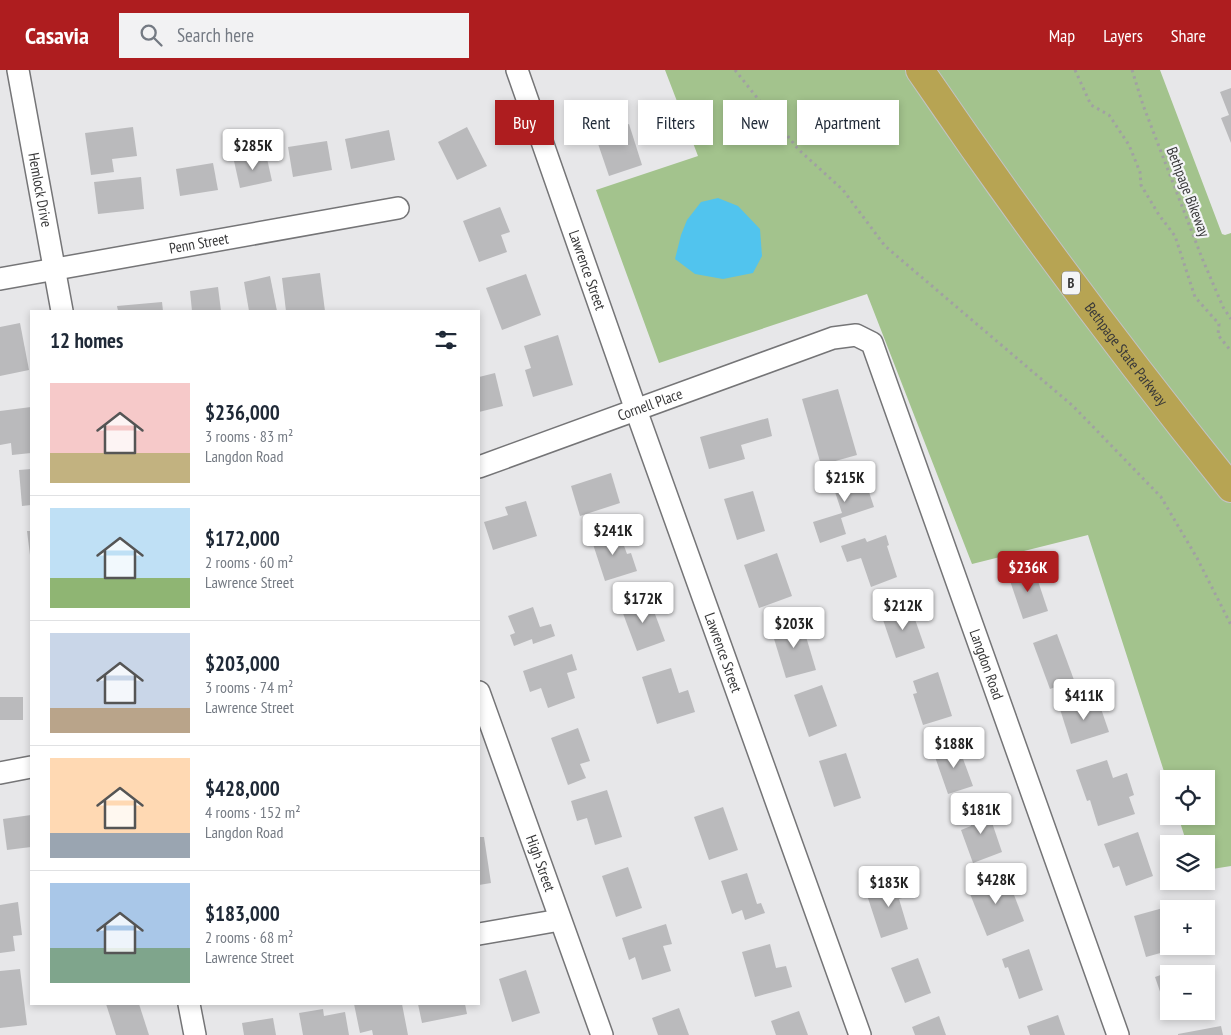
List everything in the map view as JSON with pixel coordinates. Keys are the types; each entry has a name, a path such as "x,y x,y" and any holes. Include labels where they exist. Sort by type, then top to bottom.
{"highway":[{"name":"Bethpage State Parkway","path":"920,70 1058,266 1154,392 1231,488"}],"street":[{"name":"Hemlock Drive","path":"18,70 62,310"},
{"name":"Lawrence Street","path":"517,70 636,410 860,1035"},
{"name":"Penn Street","path":"0,279 398,208"},
{"name":"Langdon Road","path":"823,342 833,338 856,335 872,343 1118,1035"},
{"name":"Cornell Place","path":"480,468 823,342"},
{"name":"High Street","path":"480,695 602,1035"},
{"path":"0,773 30,767"},
{"path":"480,934 560,920"},
{"path":"189,1005 195,1035"}],"path":[{"path":"734,70 798,148 843,190 885,246 1073,406 1161,497 1197,558 1231,625"},
{"path":"1075,70 1092,104 1109,115 1129,145 1140,172 1141,185 1159,215 1175,236 1195,297 1219,324 1218,335 1231,351"},
{"name":"Bethpage Bikeway","path":"1132,70 1146,114 1202,258 1223,307 1231,319"}],"green space":[{"path":"665,70 1160,70 1222,234 1231,233 1231,866 1215,869 1215,835 1184,835 1181,825 1215,825 1215,770 1164,770 1088,535 972,564 867,294 659,363 596,190 698,156 694,145 713,145 713,100 677,100"}],"water":[{"path":"718,198 738,206 760,229 762,256 753,273 723,279 695,274 675,259 687,220 701,202"}],"building":[{"path":"1231,88 1231,143 1221,118 1229,115 1220,92"},
{"path":"628,124 642,165 609,176 598,145 628,145"},
{"path":"133,127 137,156 112,159 114,172 91,175 85,133"},
{"path":"467,127 487,166 457,180 438,142"},
{"path":"389,130 395,160 351,169 345,139"},
{"path":"327,141 332,170 293,177 288,147"},
{"path":"266,154 272,181 240,188 234,161"},
{"path":"213,163 218,190 180,196 176,169"},
{"path":"141,177 144,209 98,214 94,182"},
{"path":"500,207 510,232 501,235 507,252 479,262 463,221"},
{"path":"320,273 325,310 286,310 282,278"},
{"path":"526,274 541,315 502,330 486,288"},
{"path":"270,276 277,310 249,310 244,282"},
{"path":"218,287 221,310 192,310 190,291"},
{"path":"162,302 163,310 118,310 117,306"},
{"path":"20,323 29,370 0,376 0,327"},
{"path":"558,335 573,385 533,397 525,370 531,368 524,346"},
{"path":"495,373 503,406 480,412 480,377"},
{"path":"838,389 857,455 821,465 802,399"},
{"path":"30,407 30,453 12,455 11,443 0,445 0,411"},
{"path":"768,418 772,436 741,445 745,459 709,469 700,437"},
{"path":"861,468 874,507 841,518 846,534 820,543 813,522 842,513 830,477"},
{"path":"30,469 30,505 22,506 19,470"},
{"path":"611,473 620,503 580,516 571,486"},
{"path":"753,491 765,531 737,540 724,499"},
{"path":"526,501 537,536 493,550 484,522 508,515 505,507"},
{"path":"618,529 627,554 631,553 637,571 605,581 591,538"},
{"path":"27,531 30,531 30,555"},
{"path":"886,535 889,545 887,546 897,577 871,587 861,558 847,562 841,546 865,538 867,542"},
{"path":"777,553 792,596 759,608 744,565"},
{"path":"1033,566 1048,611 1023,619 1008,575"},
{"path":"649,598 665,641 637,651 621,608"},
{"path":"910,605 925,648 896,658 881,614"},
{"path":"533,607 540,627 551,624 555,636 533,644 532,639 514,646 510,635 515,633 508,616"},
{"path":"801,620 816,670 786,678 771,629"},
{"path":"1057,634 1074,680 1050,689 1033,643"},
{"path":"572,654 577,670 567,673 575,698 548,708 541,688 530,692 523,671"},
{"path":"671,668 679,693 688,690 695,712 657,724 642,677"},
{"path":"938,672 952,716 923,725 913,694 917,693 913,681"},
{"path":"822,685 837,726 809,737 794,695"},
{"path":"0,697 23,697 23,720 0,720"},
{"path":"1097,697 1109,732 1071,744 1060,709"},
{"path":"578,728 590,761 580,764 586,778 568,785 551,738"},
{"path":"962,744 966,754 962,756 973,786 948,794 934,754"},
{"path":"846,753 861,798 834,807 819,761"},
{"path":"1107,760 1113,778 1127,773 1134,795 1129,797 1135,814 1098,826 1090,800 1087,801 1076,770"},
{"path":"607,790 622,837 595,845 587,818 577,821 571,801"},
{"path":"986,805 1002,852 973,863 961,830 971,826 967,812"},
{"path":"723,807 738,850 709,860 694,817"},
{"path":"30,815 30,847 7,850 3,819"},
{"path":"1138,832 1153,876 1126,886 1119,866 1113,868 1104,844"},
{"path":"480,837 484,837 491,883 480,885"},
{"path":"628,867 642,908 616,917 602,876"},
{"path":"747,873 757,904 761,903 765,913 745,920 742,910 732,914 721,881"},
{"path":"1006,874 1024,921 987,936 968,889"},
{"path":"903,879 909,896 899,899 908,929 881,938 866,892"},
{"path":"18,902 22,935 13,936 15,951 0,953 0,905"},
{"path":"1160,909 1160,953 1146,957 1134,916"},
{"path":"666,924 672,944 663,946 671,971 642,980 635,957 629,960 622,938"},
{"path":"770,944 776,968 786,966 792,987 755,997 742,952"},
{"path":"1029,949 1043,990 1019,999 1008,967 1005,968 1002,959"},
{"path":"918,958 931,993 905,1003 891,968"},
{"path":"20,969 27,1025 0,1028 0,971"},
{"path":"526,970 540,1013 512,1022 499,979"},
{"path":"1160,975 1160,992 1155,977"},
{"path":"106,1005 139,1005 149,1035 116,1035"},
{"path":"354,1005 402,1005 408,1035 373,1035 372,1030 360,1033"},
{"path":"418,1005 465,1005 467,1014 422,1023"},
{"path":"679,1008 689,1035 658,1035 652,1018"},
{"path":"323,1009 324,1016 345,1012 349,1035 303,1035 299,1013"},
{"path":"799,1011 808,1035 776,1035 771,1021"},
{"path":"1058,1015 1065,1035 1030,1035 1027,1026"},
{"path":"939,1016 946,1035 915,1035 912,1027"},
{"path":"273,1018 276,1035 244,1035 242,1023"},
{"path":"1221,1026 1223,1035 1178,1035 1178,1034"}]}
